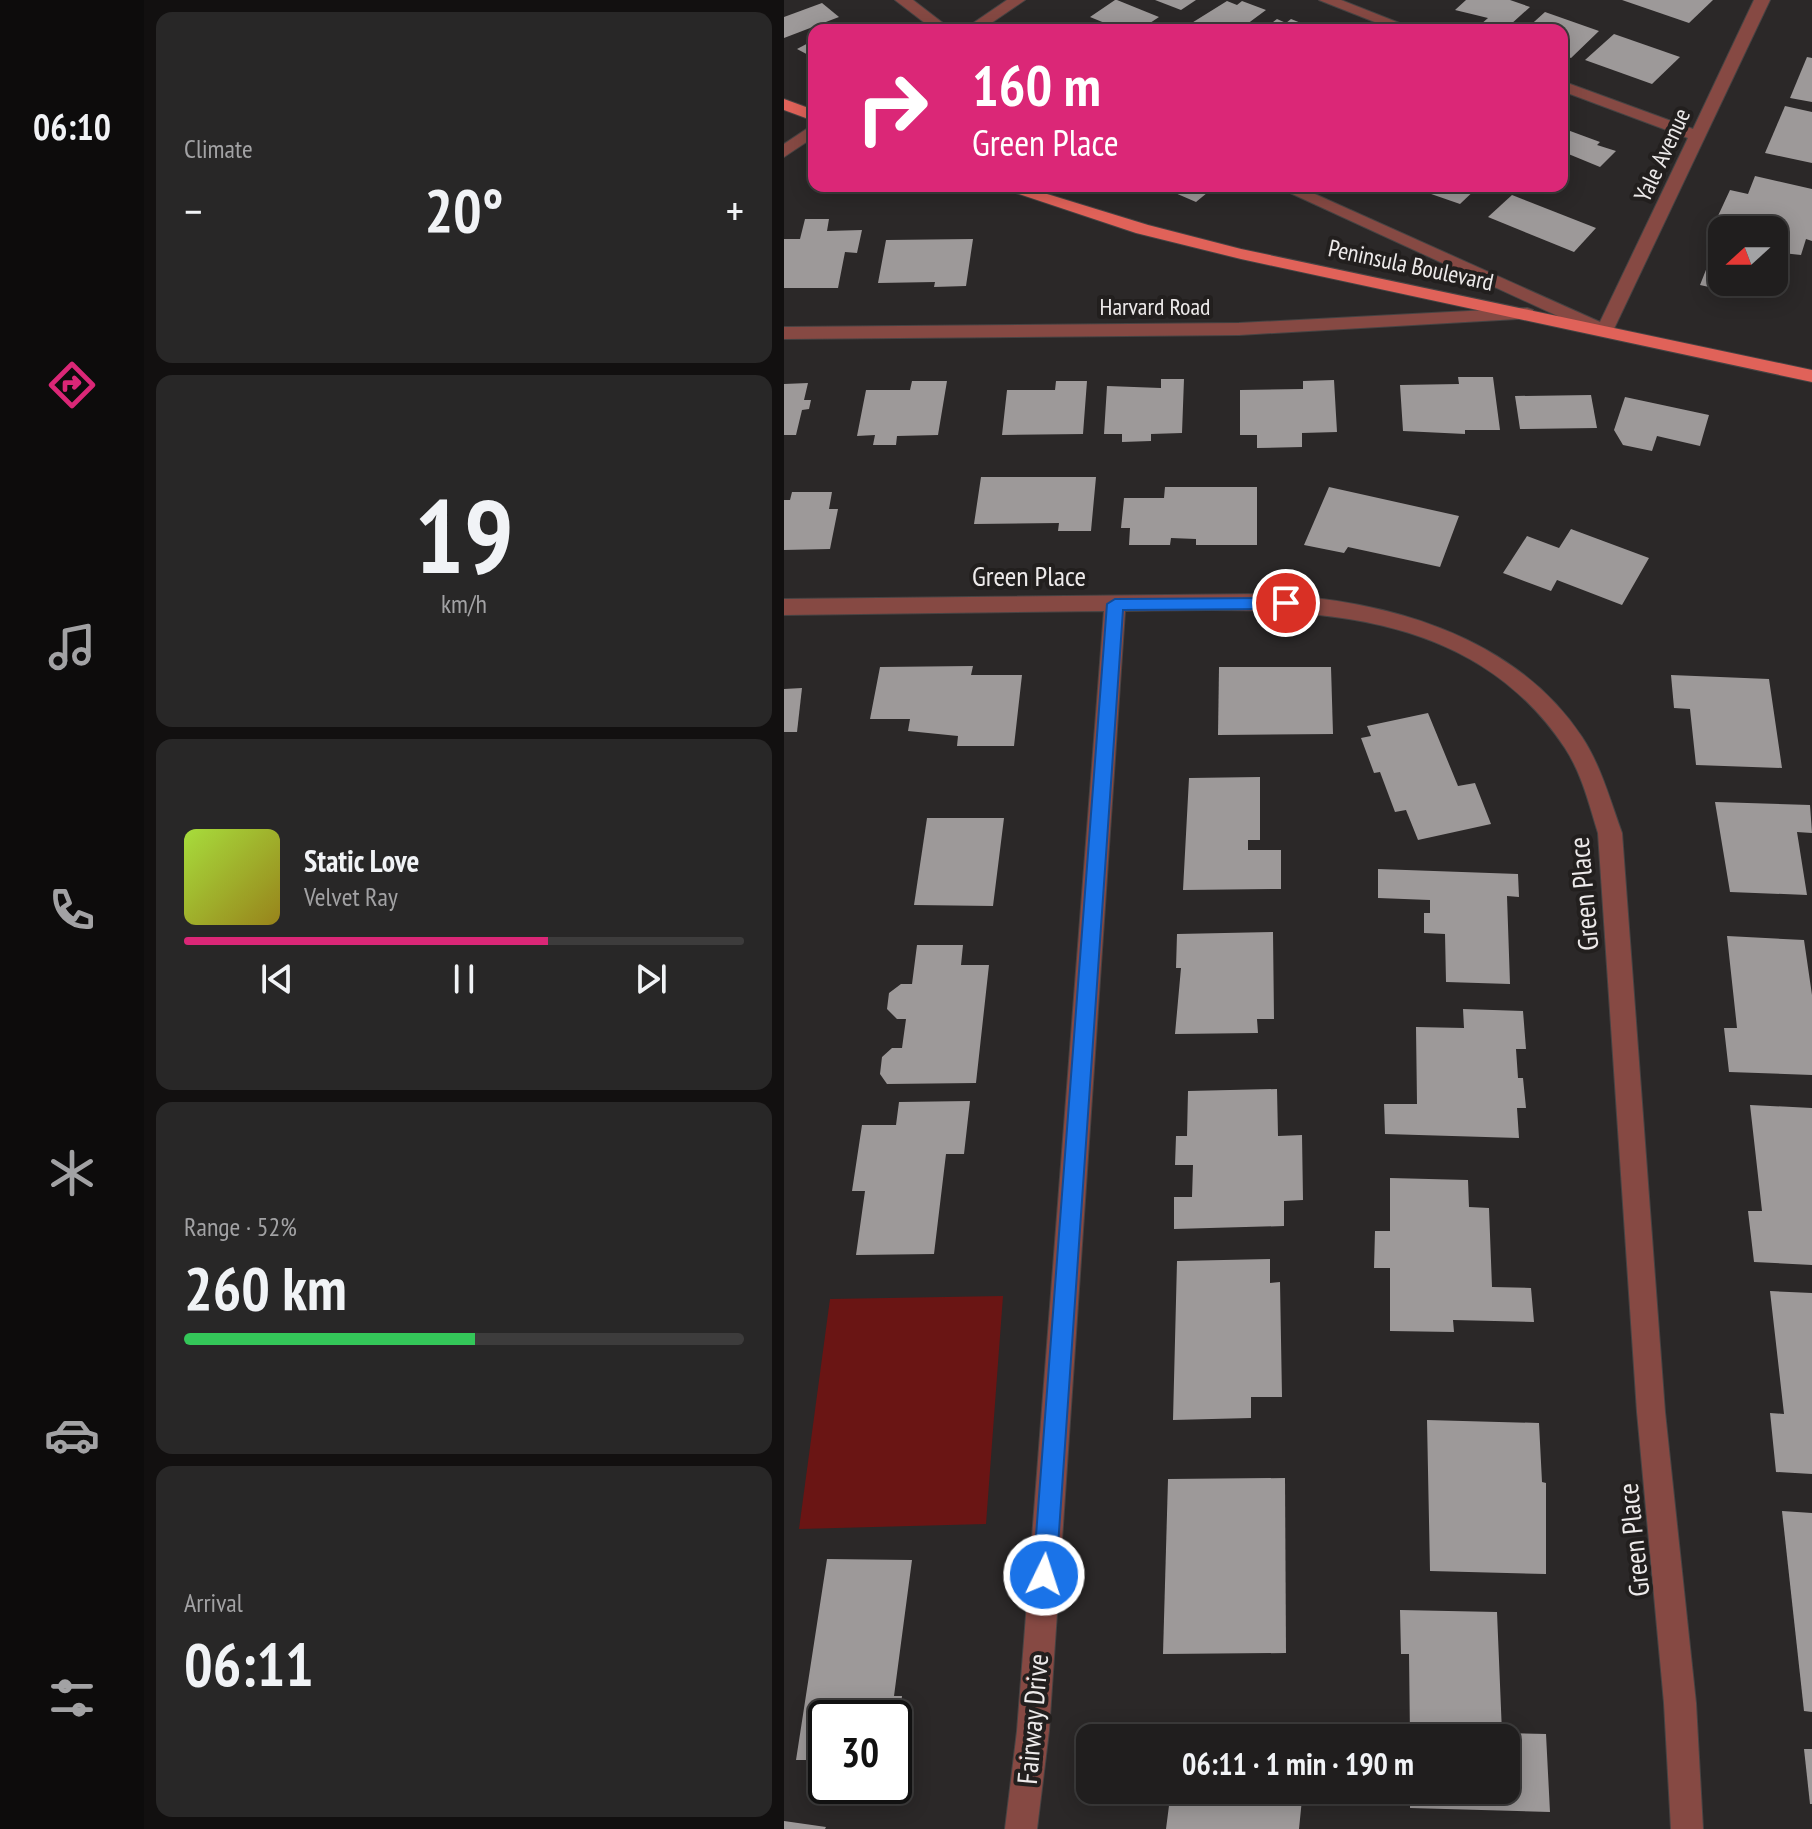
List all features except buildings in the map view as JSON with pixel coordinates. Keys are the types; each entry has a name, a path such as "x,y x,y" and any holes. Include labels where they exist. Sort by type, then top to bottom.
{"main road":[{"path":"784,104 808,114"},
{"name":"Peninsula Boulevard","path":"1022,192 1142,229 1241,254 1812,376"}],"street":[{"path":"903,0 936,24"},
{"path":"980,24 1017,0"},
{"path":"1327,0 1393,24"},
{"name":"Yale Avenue","path":"1605,331 1762,0"},
{"path":"1568,88 1697,136"},
{"path":"784,152 808,134"},
{"path":"1296,192 1605,331"},
{"name":"Harvard Road","path":"784,333 1239,329 1527,314"},
{"name":"Fairway Drive","path":"1021,1829 1033,1731 1115,604"},
{"name":"Green Place","path":"784,607 1329,605 1389,618 1439,636 1515,678 1560,725 1593,778 1610,833 1651,1412 1680,1703 1687,1829"}],"shaded area":[{"path":"1003,1296 986,1524 799,1529 830,1299"}],"route":[{"path":"1044,1575 1115,604 1286,603"}]}
